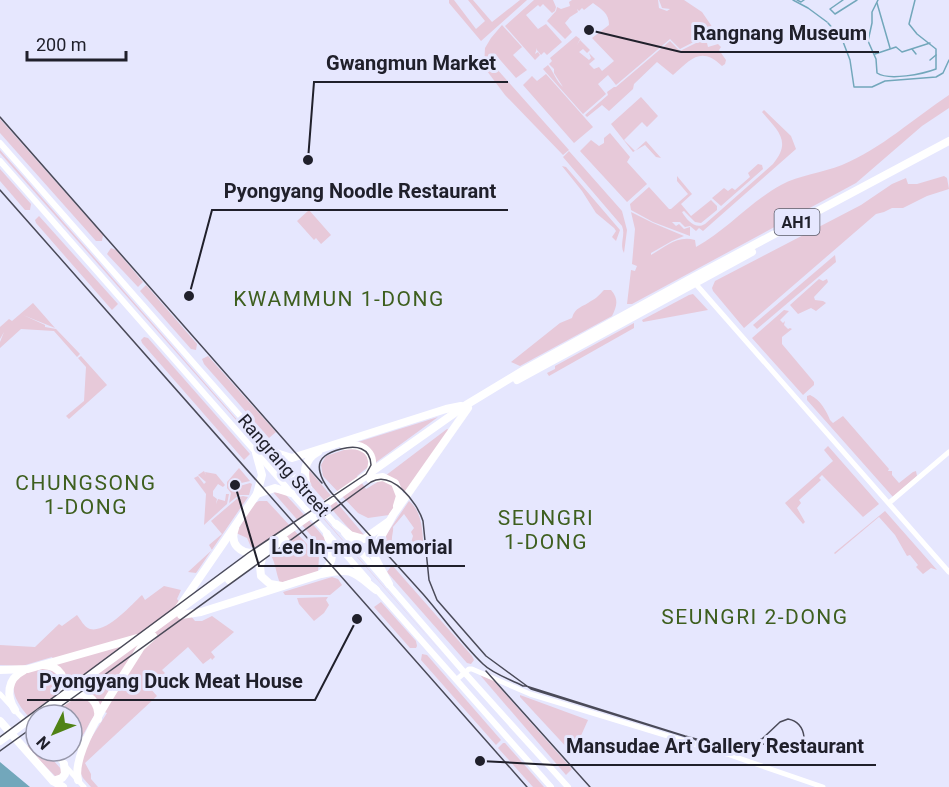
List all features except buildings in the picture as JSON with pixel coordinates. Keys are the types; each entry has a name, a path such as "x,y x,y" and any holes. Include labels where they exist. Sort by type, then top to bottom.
{"highway":[{"name":"AH1","path":"694,281 949,141"},
{"name":"AH1","path":"694,281 949,146"},
{"path":"0,746 11,735 260,554 467,407 524,370 694,281"},
{"path":"273,452 292,458 446,409 467,407"},
{"path":"336,524 350,536 364,539 391,518 467,407"},
{"path":"310,495 305,482 304,469 315,453 348,445 359,445 367,450 372,459 368,478"},
{"path":"179,613 185,597 257,494 262,470 256,453"},
{"path":"368,478 383,477 395,483 400,496 377,544 374,556 389,584"},
{"path":"257,494 275,488 291,493"},
{"path":"237,523 233,535 236,546 243,552 260,554"},
{"path":"321,574 333,559 333,551 327,534"},
{"path":"260,554 261,576 270,585 284,586"},
{"path":"179,613 201,612 321,574 347,570 358,575 376,590"},
{"path":"15,710 9,699 9,687 15,676 56,660 151,634"},
{"path":"78,780 77,765 100,709 151,634"},
{"path":"42,665 59,670 68,695"},
{"path":"0,670 28,669"},
{"path":"58,703 68,695 87,695 100,709"},
{"path":"0,721 53,781 63,787"},
{"path":"11,735 24,727"},
{"path":"53,781 65,774 64,764"}],"main road":[{"name":"Rangrang Street","path":"0,143 464,672 568,787"},
{"name":"Rangrang Street","path":"0,161 551,787"},
{"path":"694,281 949,572"},
{"path":"889,503 949,452"},
{"path":"456,680 464,672 472,669 530,694 727,754 823,787"},
{"path":"0,694 24,720"},
{"path":"64,764 84,787"}],"shaded area":[{"path":"449,0 454,0 476,29 485,21 468,0 473,0 492,22 520,0 527,0 481,41 449,3"},
{"path":"534,0 553,0 556,7 552,13 543,4 540,7 538,5 526,15 538,29 546,24 562,42 547,55 544,52 541,55 537,48 535,54 538,52 540,55 535,60 505,26"},
{"path":"572,0 658,0 659,8 667,11 670,9 662,8 659,0 684,0 702,12 715,31 680,49 670,39 616,85 608,75 598,84 606,94 583,114 543,69 548,65 563,87 549,64 552,61 550,58 576,36 580,39 577,45 580,40 590,50 587,53 583,49 579,52 589,60 591,58 589,53 595,59 589,64 594,69 599,67 602,71 614,61 592,38 609,25 606,14 593,3 584,10 577,9 578,12 565,23 572,32 565,39 547,21 557,7 561,9 570,6 569,2"},
{"path":"502,25 522,47 513,55 527,70 516,78 495,54 488,59 569,150 563,155 505,95 484,67 485,48"},
{"path":"702,40 707,43 708,47 718,44 721,47 719,50 726,60 725,64 722,66 708,57 696,57 673,75 657,62 609,111 602,105 587,117 585,115 608,95 607,92 670,41 680,51"},
{"path":"546,74 593,127 574,143 523,85 532,76 537,81"},
{"path":"949,95 949,108 922,126 856,183 632,304 627,304 631,270 635,271 637,266 632,264 635,229 631,212 684,236 651,255 683,239 695,240 696,247 781,185 842,165 870,151"},
{"path":"641,97 658,116 647,127 642,122 624,140 635,151 633,152 611,124"},
{"path":"764,110 791,136 796,149 703,231 699,228 696,231 690,226 685,227 680,222 672,222 684,229 690,227 690,236 653,222 631,210 630,204 649,187 671,209 688,194 677,181 677,176 692,194 681,204 691,216 711,200 717,206 717,210 701,223 695,222 684,211 682,212 695,225 705,224 773,164 779,156 782,149 781,136 762,112"},
{"path":"0,119 103,235 102,241 96,241 0,133"},
{"path":"610,133 630,157 627,162 647,184 627,202 580,151 591,140 599,146 604,143 604,138"},
{"path":"646,141 661,158 656,157 645,145 636,151"},
{"path":"0,150 450,662 0,153"},
{"path":"569,151 622,211 627,230 624,253 622,226 563,157"},
{"path":"758,164 762,165 763,169 721,206 712,198 724,188 728,191 732,188 735,190 750,177 748,173"},
{"path":"562,166 566,167 620,230 616,241 612,237 616,231 614,228 596,213"},
{"path":"0,169 31,204 30,210 25,210 0,181"},
{"path":"944,176 947,178 949,189 927,196 903,208 892,208 876,214 744,328 713,291 715,281 861,205 892,184 906,178 908,184 917,184"},
{"path":"309,210 331,235 321,244 316,238 314,240 297,221"},
{"path":"39,216 118,304 112,310 36,223 35,220"},
{"path":"111,248 116,250 143,282 138,287 107,254"},
{"path":"835,255 836,262 757,329 753,325"},
{"path":"819,279 823,281 827,279 828,282 814,297 815,300 826,303 816,311 811,308 798,314 790,305"},
{"path":"146,285 197,344 196,350 191,349 140,291"},
{"path":"604,290 611,290 615,296 616,306 612,316 520,366 511,362 560,323 572,318 577,309 595,299"},
{"path":"693,294 708,310 643,322 642,320"},
{"path":"33,303 55,328 23,315 45,327 56,329 80,354 77,357 54,331 21,329 0,348 4,332 0,339 0,327 9,319 12,321"},
{"path":"784,310 789,311 780,320 783,323 785,321 784,325 788,329 792,329 782,337 782,344 814,382 814,385 803,395 752,338"},
{"path":"634,323 634,328 549,376 547,373 555,369 555,366"},
{"path":"144,337 148,338 250,454 244,460 142,343 141,340"},
{"path":"81,356 107,385 69,419 66,416 84,401 86,367 78,358"},
{"path":"208,356 276,432 269,438 204,364 202,359"},
{"path":"810,395 820,403 833,423 843,416 889,469 888,471 892,471 892,475 899,483 913,472 916,471 917,476 893,497 807,400 807,396"},
{"path":"438,417 375,463 369,447 358,442"},
{"path":"447,429 449,430 406,494 399,485 385,476"},
{"path":"828,446 879,504 863,517 822,475 819,478 821,480 799,500 801,503 797,508 805,522 803,524 785,503 833,461 824,450"},
{"path":"350,448 363,450 369,459 368,467 357,476 366,489 381,480 388,481 398,492 397,502 389,515 368,518 358,513 323,476 321,465 326,456"},
{"path":"239,468 250,481 232,483 233,488 250,483 252,484 249,495 239,495 229,503 231,493 227,488 227,482"},
{"path":"308,470 365,536 354,534 309,483"},
{"path":"204,471 206,475 205,472 216,474 225,485 223,487 218,484 213,491 213,496 217,499 216,504 218,499 225,501 226,494 229,494 227,504 204,525 206,494 194,478 198,476 204,484 206,482 198,475"},
{"path":"273,492 285,494 316,528 327,541 329,556"},
{"path":"239,497 248,497 212,550 209,545 222,534 211,521"},
{"path":"267,501 319,557 318,572 280,583 270,554 266,550 251,547 247,538 236,533 253,504"},
{"path":"409,501 420,518 424,552 420,555 410,546 413,536 411,532 414,528 404,514 393,527 393,545 389,549 384,542 386,535"},
{"path":"885,511 937,570 931,568 923,574 879,517 834,553"},
{"path":"211,551 196,573 188,572"},
{"path":"392,565 472,656 474,660 471,664 467,663 387,572"},
{"path":"332,577 338,579 342,585 330,595 285,595 283,592"},
{"path":"164,586 181,590 177,599 195,621 202,621 212,616 234,632 211,652 215,657 212,660 211,658 203,664 188,647 162,670 165,673 149,687 157,696 85,763 91,779 98,787 91,787 79,770 81,763 84,763 86,746 107,713 101,710 93,718 84,734 84,703 24,703 24,711 16,700 14,692 17,679 24,674 56,663 52,657 22,666 0,665 0,645 35,647 59,624 62,626 77,615 90,629 104,627 118,618 142,595 145,600"},
{"path":"328,597 326,600 329,605 324,613 314,621 299,604 297,598"},
{"path":"381,602 416,641 416,648 410,648 374,607"},
{"path":"422,654 427,655 501,740 496,745 421,660"},
{"path":"480,675 493,680 572,769 566,775"},
{"path":"520,695 588,720 575,749 571,752"},
{"path":"503,743 544,787 533,787 498,748"},
{"path":"42,763 56,763 62,773 57,778"}],"water":[{"path":"0,762 30,787 0,787"}],"waterway":[{"path":"793,0 827,22"},
{"path":"797,0 801,2 804,0"},
{"path":"843,0 830,9 835,14 857,0"},
{"path":"878,0 872,12 868,41 876,59 877,73 898,77 936,69 936,49 917,34 909,24 915,0"},
{"path":"877,3 890,48"},
{"path":"828,23 842,39 850,60 854,87 872,87 885,81 936,77 943,73 949,60"},
{"path":"875,54 896,47 902,52 930,43"},
{"path":"912,49 916,54"},
{"path":"930,60 936,55"}],"tram line":[{"path":"0,117 322,483"},
{"path":"0,190 527,787"},
{"path":"352,447 365,451 371,465 366,474 334,496 320,472 322,459 341,449 352,447"},
{"path":"341,504 371,482 379,479 387,480 403,490 415,505 423,521 429,580 437,600 486,656 528,687"},
{"path":"46,703 248,553 334,496"},
{"path":"334,496 341,504"},
{"path":"341,504 483,664 492,671 528,687"},
{"path":"66,703 341,504"},
{"path":"486,671 590,787"},
{"path":"528,687 734,749 762,739 780,722 788,719 799,725 804,737 792,750 759,743 739,751 729,750 528,687"},
{"path":"0,737 24,719"},
{"path":"0,751 24,734"}],"place":[{"name":"Rangnang Museum","path":"589,30"},
{"name":"Gwangmun Market","path":"308,160"},
{"name":"Pyongyang Noodle Restaurant","path":"189,296"},
{"name":"Lee In-mo Memorial","path":"235,485"},
{"name":"Pyongyang Duck Meat House","path":"357,619"},
{"name":"Mansudae Art Gallery Restaurant","path":"480,761"}],"district":[{"name":"KWAMMUN 1-DONG","path":"339,299"},
{"name":"CHUNGSONG 1-DONG","path":"86,495"},
{"name":"SEUNGRI 1-DONG","path":"546,530"},
{"name":"SEUNGRI 2-DONG","path":"755,617"}]}
